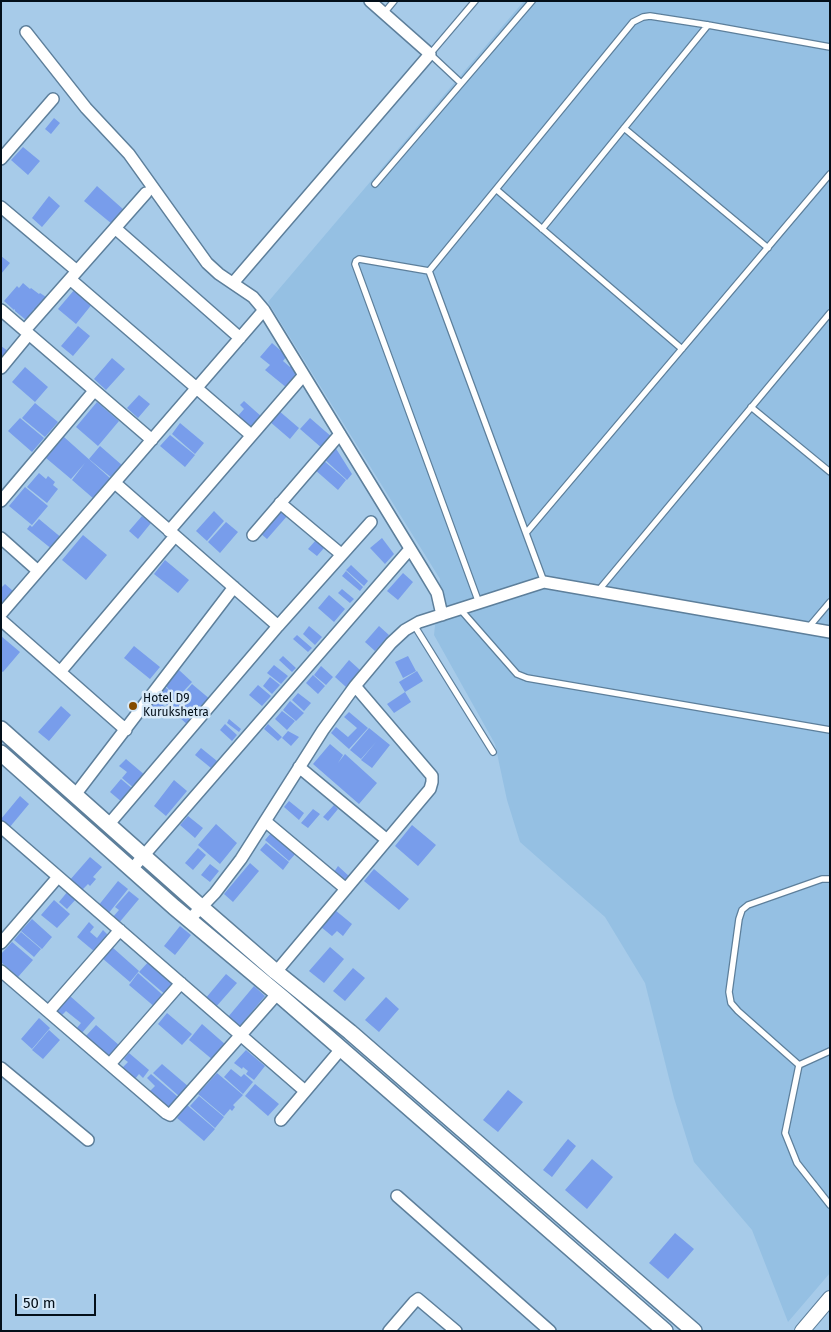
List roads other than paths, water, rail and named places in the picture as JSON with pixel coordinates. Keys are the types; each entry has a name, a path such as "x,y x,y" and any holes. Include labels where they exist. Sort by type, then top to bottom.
{"main road":[{"path":"1,729 201,907 276,972 350,1032 694,1331"},
{"path":"1,753 189,920 277,994 665,1331"}],"street":[{"path":"233,283 430,54 370,1"},
{"path":"26,32 86,108 129,154 207,264 253,297 264,310 437,593 442,615"},
{"path":"1,159 53,99"},
{"path":"1,368 73,275 146,193"},
{"path":"1,206 73,275 251,435"},
{"path":"115,228 240,338"},
{"path":"1,310 152,440"},
{"path":"1,614 264,310"},
{"path":"60,672 251,435 303,376"},
{"path":"1,501 94,391"},
{"path":"253,535 340,434"},
{"path":"115,483 278,626"},
{"path":"280,503 341,554"},
{"path":"109,824 278,626 371,522"},
{"path":"1,538 38,571"},
{"path":"132,869 410,549"},
{"path":"189,920 215,893 241,859 323,730 355,686 391,643 405,630 414,625 544,582 830,632"},
{"path":"75,794 234,587"},
{"path":"1,620 126,730"},
{"path":"276,972 430,789 432,782 432,776 355,686"},
{"path":"299,767 387,840"},
{"path":"265,821 346,889"},
{"path":"4,833 120,930 305,1091"},
{"path":"1,943 58,877"},
{"path":"49,1011 120,930"},
{"path":"1,971 170,1115 242,1036 277,994"},
{"path":"110,1064 181,983"},
{"path":"281,1120 340,1049"},
{"path":"1,1068 88,1140"},
{"path":"397,1196 550,1331"},
{"path":"802,1331 830,1298"},
{"path":"389,1331 418,1299 456,1331"}],"lane":[{"path":"384,13 394,1"},
{"path":"461,83 430,54 475,1"},
{"path":"375,184 532,1"},
{"path":"429,271 634,22 643,16 708,25 830,47"},
{"path":"542,229 708,25"},
{"path":"624,128 768,248"},
{"path":"526,534 830,174"},
{"path":"496,190 682,349"},
{"path":"429,271 359,259 355,264 479,602"},
{"path":"429,271 544,582"},
{"path":"598,591 830,313"},
{"path":"752,407 830,472"},
{"path":"808,628 830,602"},
{"path":"460,609 517,674 527,678 830,730"},
{"path":"414,625 492,752"},
{"path":"799,1064 731,1003 729,992 739,919 742,910 748,906 822,879 830,879"},
{"path":"799,1064 830,1051"},
{"path":"799,1064 785,1133 797,1163 830,1205"}],"place":[{"name":"Hotel D9 Kurukshetra","path":"133,706"}]}
